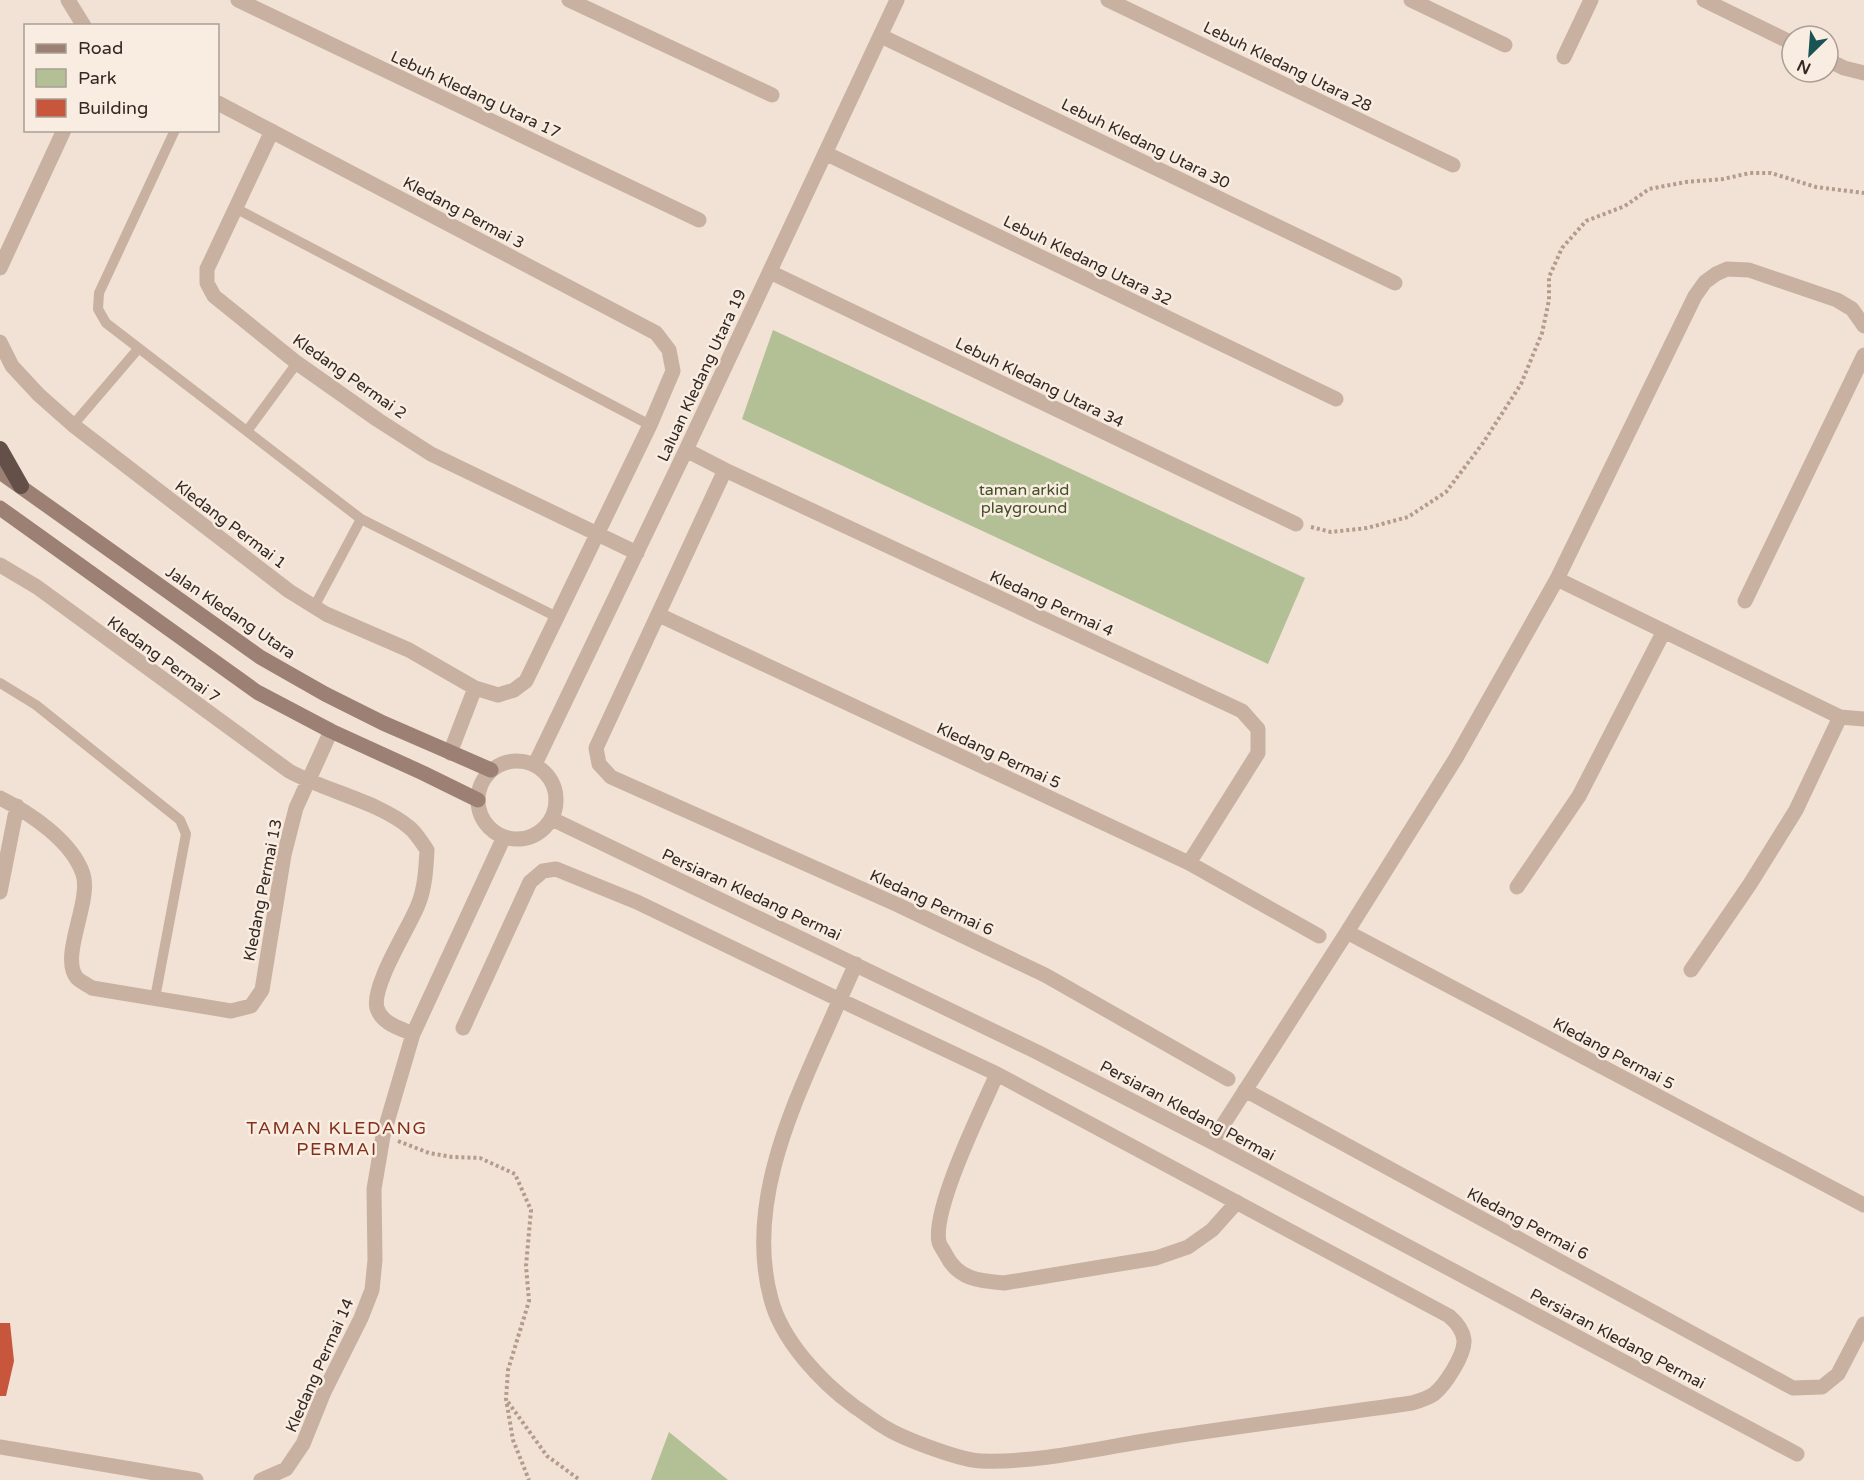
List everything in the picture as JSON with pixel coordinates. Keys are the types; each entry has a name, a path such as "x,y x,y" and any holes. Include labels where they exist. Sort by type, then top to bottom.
{"highway":[{"path":"0,449 21,486"}],"main road":[{"name":"Jalan Kledang Utara","path":"0,472 260,657 325,694 491,770"},
{"path":"0,508 257,692 331,731 478,800"}],"street":[{"path":"68,0 83,24"},
{"name":"Lebuh Kledang Utara 17","path":"238,0 699,220"},
{"path":"569,0 772,95"},
{"name":"Laluan Kledang Utara 19","path":"535,764 686,450 896,0"},
{"name":"Lebuh Kledang Utara 28","path":"1108,0 1453,165"},
{"path":"1411,0 1506,45"},
{"path":"1564,57 1591,0"},
{"path":"1704,0 1780,37"},
{"name":"Lebuh Kledang Utara 30","path":"881,36 1395,283"},
{"path":"1840,66 1864,73"},
{"name":"Kledang Permai 3","path":"219,104 656,333 669,350 673,371"},
{"name":"Kledang Permai 2","path":"272,131 207,269 207,282 214,296 297,363 431,454 637,553"},
{"path":"0,268 63,132"},
{"name":"Lebuh Kledang Utara 32","path":"825,153 1336,399"},
{"path":"1212,1142 1455,758 1557,579 1695,296 1705,282 1727,269 1749,270 1837,300 1852,309 1864,326"},
{"name":"Lebuh Kledang Utara 34","path":"770,272 1296,524"},
{"name":"Kledang Permai 1","path":"0,342 12,366 39,396 73,426 289,591 314,607 409,650 475,688 498,695 514,690 526,681 650,425 673,371"},
{"path":"1745,601 1864,355"},
{"name":"Kledang Permai 4","path":"686,450 1242,711 1258,729 1258,753 1189,863"},
{"path":"659,615 725,470"},
{"name":"Kledang Permai 7","path":"0,565 37,587 255,748 307,782"},
{"path":"1557,579 1840,717 1864,719"},
{"name":"Kledang Permai 6","path":"659,615 596,748 599,764 611,777 898,905 1045,975 1228,1079"},
{"name":"Kledang Permai 5","path":"659,615 1189,863 1319,936"},
{"path":"1517,887 1579,796 1664,631"},
{"path":"450,753 475,688"},
{"path":"1691,970 1750,884 1796,810 1840,717"},
{"name":"Kledang Permai 13","path":"155,998 231,1011 251,1006 262,990 284,855 296,808 331,731"},
{"path":"512,760 524,761 535,764 551,779 557,798 552,819 546,828 526,838 515,839 504,837 485,823 478,800 479,789 491,770 512,760"},
{"path":"307,782 381,810 410,829 427,850 426,874 418,904 378,988 377,1007 386,1022 414,1034"},
{"path":"0,798 42,823 74,856 84,876 81,909 70,959 76,977 92,988 155,998"},
{"path":"0,892 16,806"},
{"name":"Persiaran Kledang Permai","path":"552,819 856,963 1037,1052 1212,1142 1797,1454"},
{"name":"Kledang Permai 14","path":"261,1480 286,1469 303,1444 324,1392 362,1318 372,1290 375,1189 383,1136 414,1034 504,837"},
{"path":"463,1028 530,882 543,871 556,869 571,873 637,902 840,1000 997,1074 1449,1316 1458,1325 1464,1341 1447,1381 1432,1395 1412,1404 1180,1435 1028,1459 979,1461 944,1452 888,1430 843,1398 800,1356 771,1301 763,1251 768,1201 778,1149 799,1092 840,1000 856,963"},
{"name":"Kledang Permai 5","path":"1347,932 1864,1205"},
{"path":"997,1074 955,1171 940,1215 939,1242 950,1262 962,1275 980,1281 1004,1283 1156,1258 1188,1247 1212,1230 1237,1202"},
{"name":"Kledang Permai 6","path":"1245,1090 1793,1388 1822,1387 1838,1374 1864,1324"},
{"path":"0,1447 196,1480"}],"lane":[{"path":"174,132 99,293 98,309 106,323 361,519 557,617"},
{"path":"234,208 650,425"},
{"path":"73,426 138,349"},
{"path":"247,431 297,363"},
{"path":"314,607 361,519"},
{"path":"0,683 36,705 180,820 186,834 155,998"}],"path":[{"path":"1296,524 1331,532 1367,528 1408,517 1446,492 1483,443 1521,384 1542,333 1549,300 1549,278 1562,248 1586,221 1625,206 1649,189 1750,173 1771,173 1816,187 1864,193"},
{"path":"383,1136 429,1153 480,1158 515,1174 531,1210 526,1266 529,1301 508,1370 506,1399 513,1440 529,1480"},
{"path":"506,1399 547,1456 580,1480"}],"green space":[{"name":"taman arkid playground","path":"773,330 1305,578 1268,664 742,419"},
{"path":"669,1432 728,1480 651,1480"}],"building":[{"path":"0,1323 10,1323 14,1361 6,1396 0,1396"}],"district":[{"name":"TAMAN KLEDANG PERMAI","path":"337,1138"}]}
